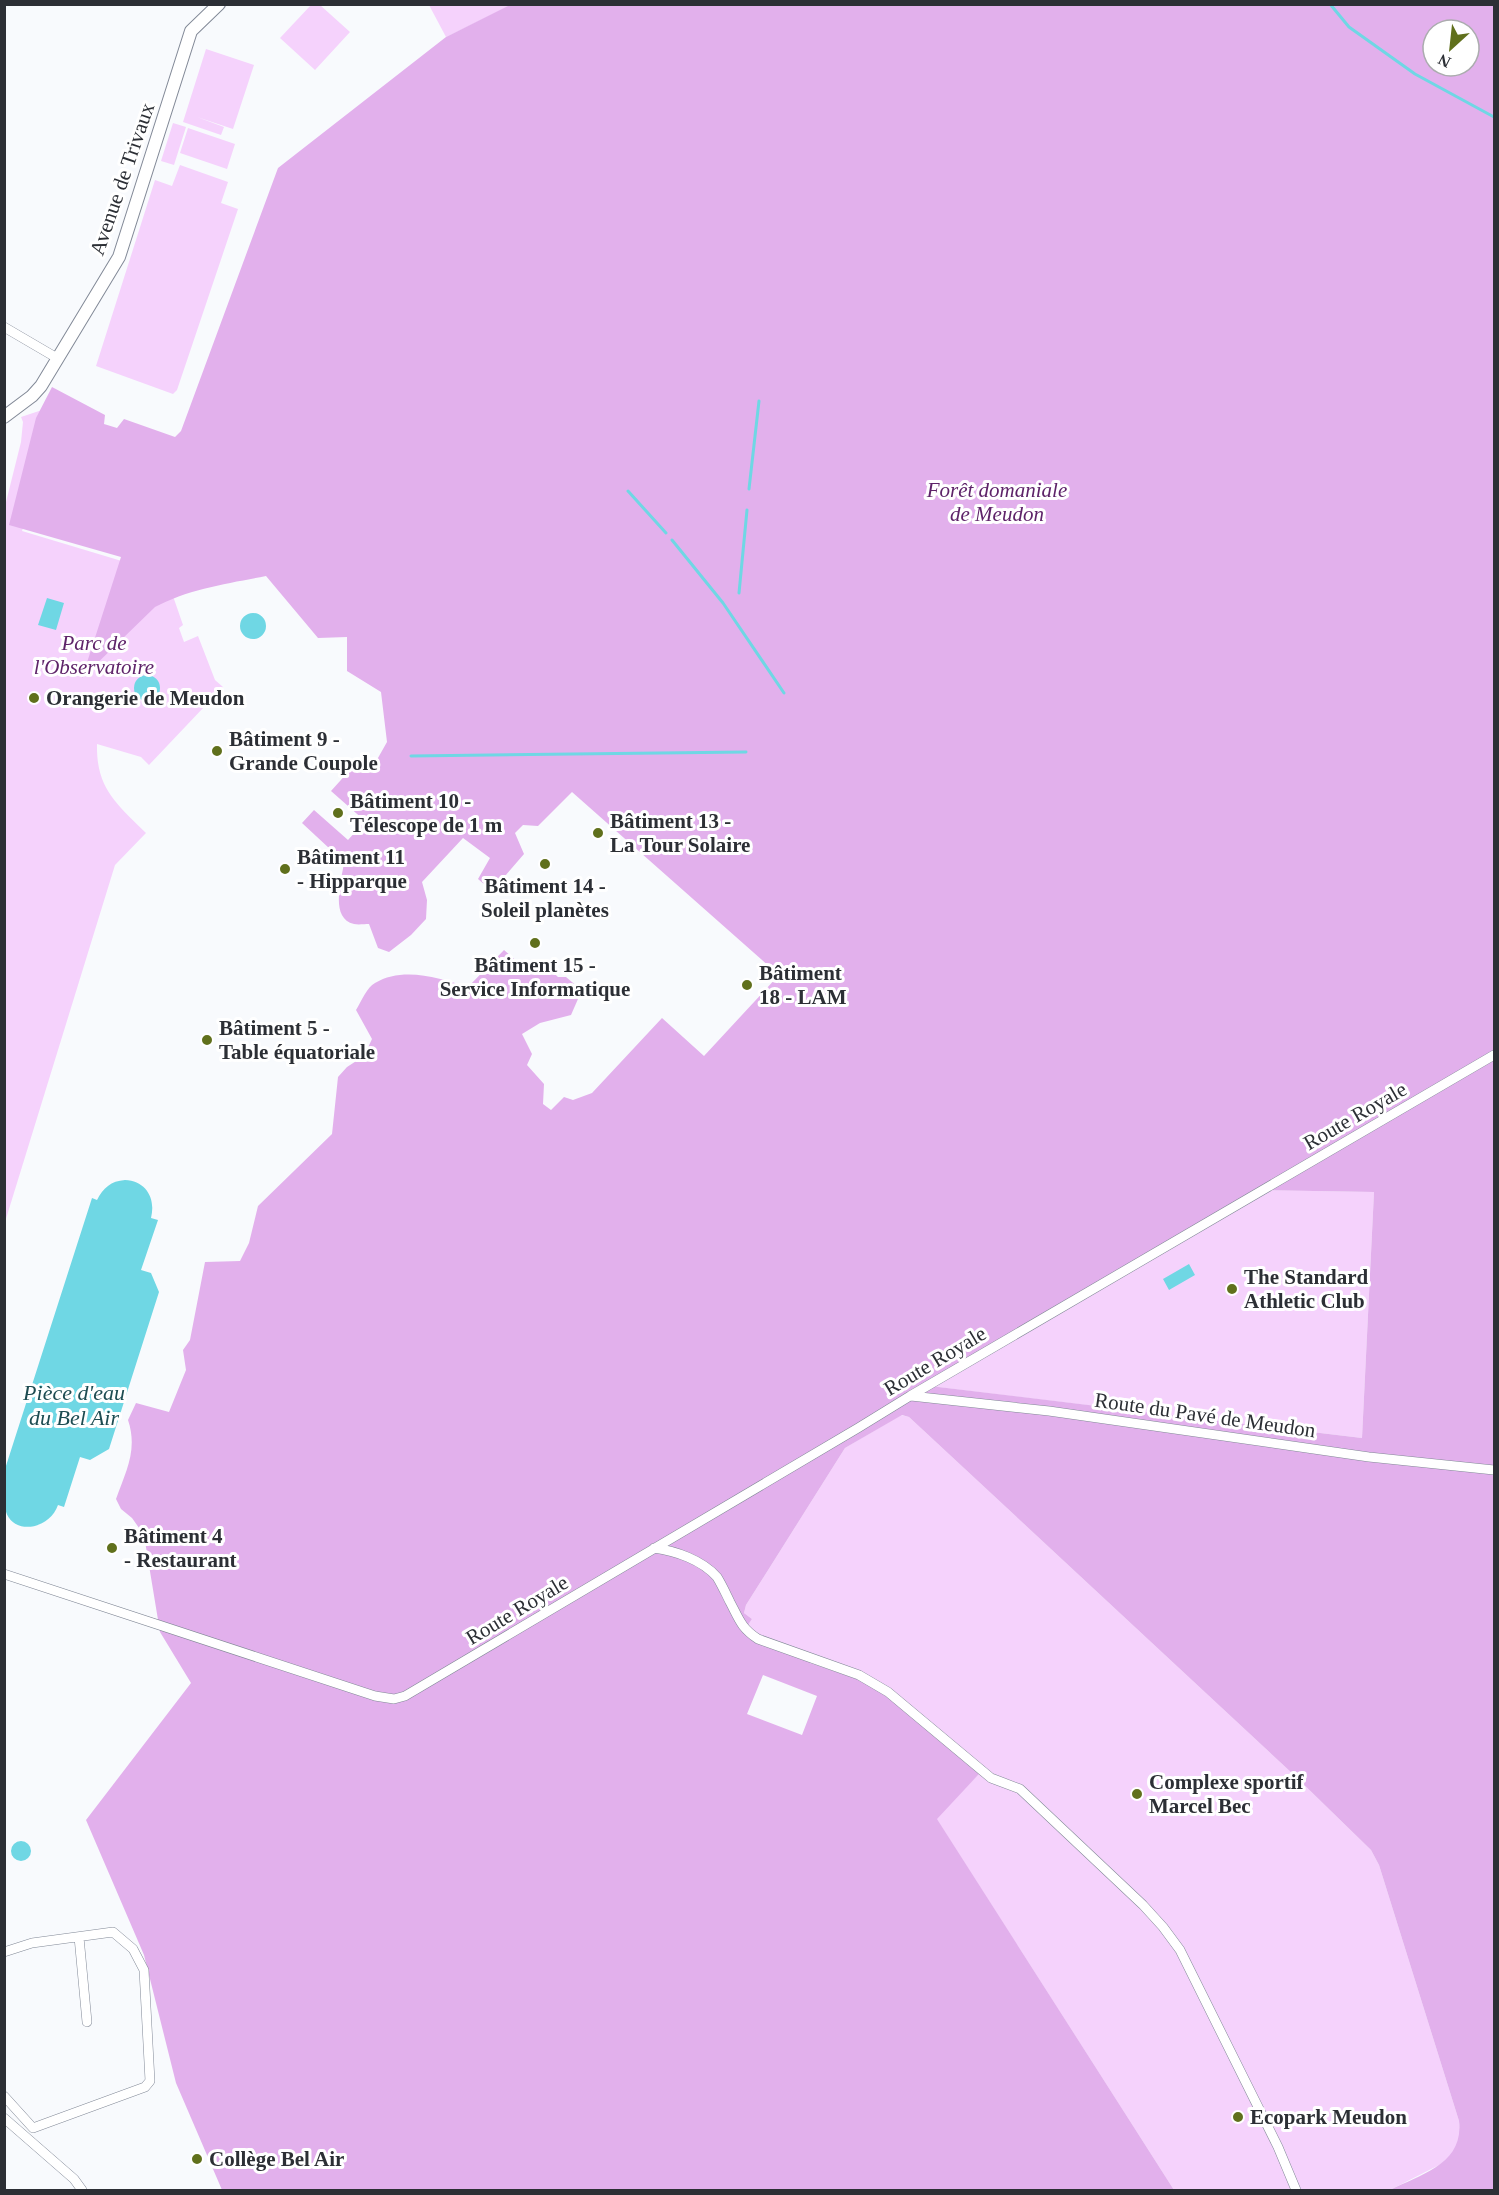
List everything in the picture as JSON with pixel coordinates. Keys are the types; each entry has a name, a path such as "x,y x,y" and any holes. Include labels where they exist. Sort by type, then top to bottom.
{"main road":[{"name":"Avenue de Trivaux","path":"4,417 32,396 41,386 118,257 191,32 219,4"}],"street":[{"path":"4,327 57,358"},
{"name":"Route Royale","path":"4,1574 354,1690 384,1699 405,1696 471,1659 910,1396 1494,1055"},
{"name":"Route du Pavé de Meudon","path":"910,1396 1049,1411 1369,1457 1494,1470"},
{"path":"654,1548 682,1555 706,1567 717,1578 744,1629 758,1639 859,1675 888,1692 991,1778 1020,1789 1143,1905 1163,1926 1180,1950 1278,2147 1296,2190"},
{"path":"4,1952 32,1943 114,1932 132,1949 144,1970 150,2081 145,2087 33,2128 4,2096"},
{"path":"79,1937 87,2022"},
{"path":"4,2118 74,2179 82,2190"}],"green space":[{"path":"311,5 320,5 350,32 315,70 280,38"},
{"path":"429,5 512,5 446,37"},
{"name":"Forêt domaniale de Meudon","path":"510,5 1494,5 1494,2190 1390,2190 1438,2166 1448,2158 1459,2136 1459,2121 1379,1865 1371,1850 1294,1775 909,1417 902,1415 845,1448 746,1605 744,1613 752,1619 748,1625 752,1631 814,1656 810,1663 862,1681 880,1691 979,1774 937,1819 1174,2190 222,2190 176,2083 144,1955 86,1820 191,1683 160,1632 144,1535 132,1518 121,1509 116,1499 130,1460 132,1441 128,1420 136,1403 169,1412 186,1370 183,1350 190,1340 205,1262 240,1261 249,1243 258,1206 332,1134 338,1077 347,1067 364,1056 372,1039 356,1010 372,985 386,978 409,974 434,977 468,987 504,950 529,972 540,960 558,977 566,977 579,988 578,999 571,1015 540,1023 522,1034 532,1054 527,1065 544,1084 543,1104 551,1110 564,1097 573,1100 592,1093 662,1018 704,1056 779,975 572,792 538,826 523,825 515,833 524,854 492,891 478,879 490,858 463,838 422,882 427,900 426,919 411,935 389,952 378,948 369,924 354,924 346,920 342,914 339,898 344,862 302,823 314,810 348,840 365,821 331,791 349,771 374,765 387,742 381,692 347,671 347,637 318,638 266,576 195,591 155,607 82,678 121,557 9,525 36,418 52,387 105,415 104,424 117,428 124,419 175,437 181,431 278,168 446,37","holes":["1263,1190 1374,1192 1362,1438 930,1386","763,1675 817,1696 802,1735 747,1714"]},
{"path":"206,49 254,65 233,129 197,117 224,127 221,135 183,122"},
{"path":"173,123 186,127 174,165 161,161"},
{"path":"188,128 235,144 227,169 180,153"},
{"path":"180,165 228,182 221,203 238,209 177,390 173,394 96,366 155,180 172,186"},
{"name":"Parc de l'Observatoire","path":"63,403 22,531 125,562 166,586 174,599 183,625 179,628 184,642 198,636 215,680 223,687 149,765 141,757 97,744 100,773 104,784 117,804 146,833 115,865 5,1222 5,506 21,442 23,422 21,417"},
{"name":"The Standard Athletic Club","path":"1263,1190 1374,1192 1362,1438 929,1386"},
{"name":"Complexe sportif Marcel Bec","path":"901,1415 909,1417 1294,1775 1371,1850 1379,1865 1459,2121 1458,2144 1443,2163 1390,2190 1174,2190 936,1818 979,1774 903,1711 810,1663 813,1657 752,1631 748,1625 752,1619 744,1613 746,1605 845,1448"}],"water":[{"path":"47,598 64,603 56,630 38,625"},
{"path":"253,613 262,617 266,626 262,635 253,639 244,635 240,626 244,617"},
{"path":"147,675 156,679 160,688 156,697 147,701 138,697 134,688 138,679"},
{"name":"Pièce d'eau du Bel Air","path":"125,1180 144,1187 151,1197 151,1218 158,1220 141,1270 151,1273 159,1292 109,1449 90,1460 80,1457 64,1507 58,1505 53,1514 39,1525 22,1526 14,1523 8,1517 5,1508 3,1494 5,1469 92,1198 97,1200 108,1186"},
{"path":"1189,1264 1195,1275 1169,1290 1163,1279"},
{"path":"21,1841 28,1844 31,1851 28,1858 21,1861 14,1858 11,1851 14,1844"}],"waterway":[{"path":"1330,4 1349,27 1415,74 1494,117"},
{"path":"749,489 759,401"},
{"path":"628,491 666,533"},
{"path":"739,593 747,510"},
{"path":"672,540 723,603 784,693"},
{"path":"411,756 746,752"}],"place":[{"name":"Orangerie de Meudon","path":"34,698"},
{"name":"Bâtiment 9 - Grande Coupole","path":"217,751"},
{"name":"Bâtiment 10 - Télescope de 1 m","path":"338,813"},
{"name":"Bâtiment 13 - La Tour Solaire","path":"598,833"},
{"name":"Bâtiment 14 - Soleil planètes","path":"545,864"},
{"name":"Bâtiment 11 - Hipparque","path":"285,869"},
{"name":"Bâtiment 15 - Service Informatique","path":"535,943"},
{"name":"Bâtiment 18 - LAM","path":"747,985"},
{"name":"Bâtiment 5 - Table équatoriale","path":"207,1040"},
{"name":"The Standard Athletic Club","path":"1232,1289"},
{"name":"Bâtiment 4 - Restaurant","path":"112,1548"},
{"name":"Complexe sportif Marcel Bec","path":"1137,1794"},
{"name":"Ecopark Meudon","path":"1238,2117"},
{"name":"Collège Bel Air","path":"197,2159"}]}
